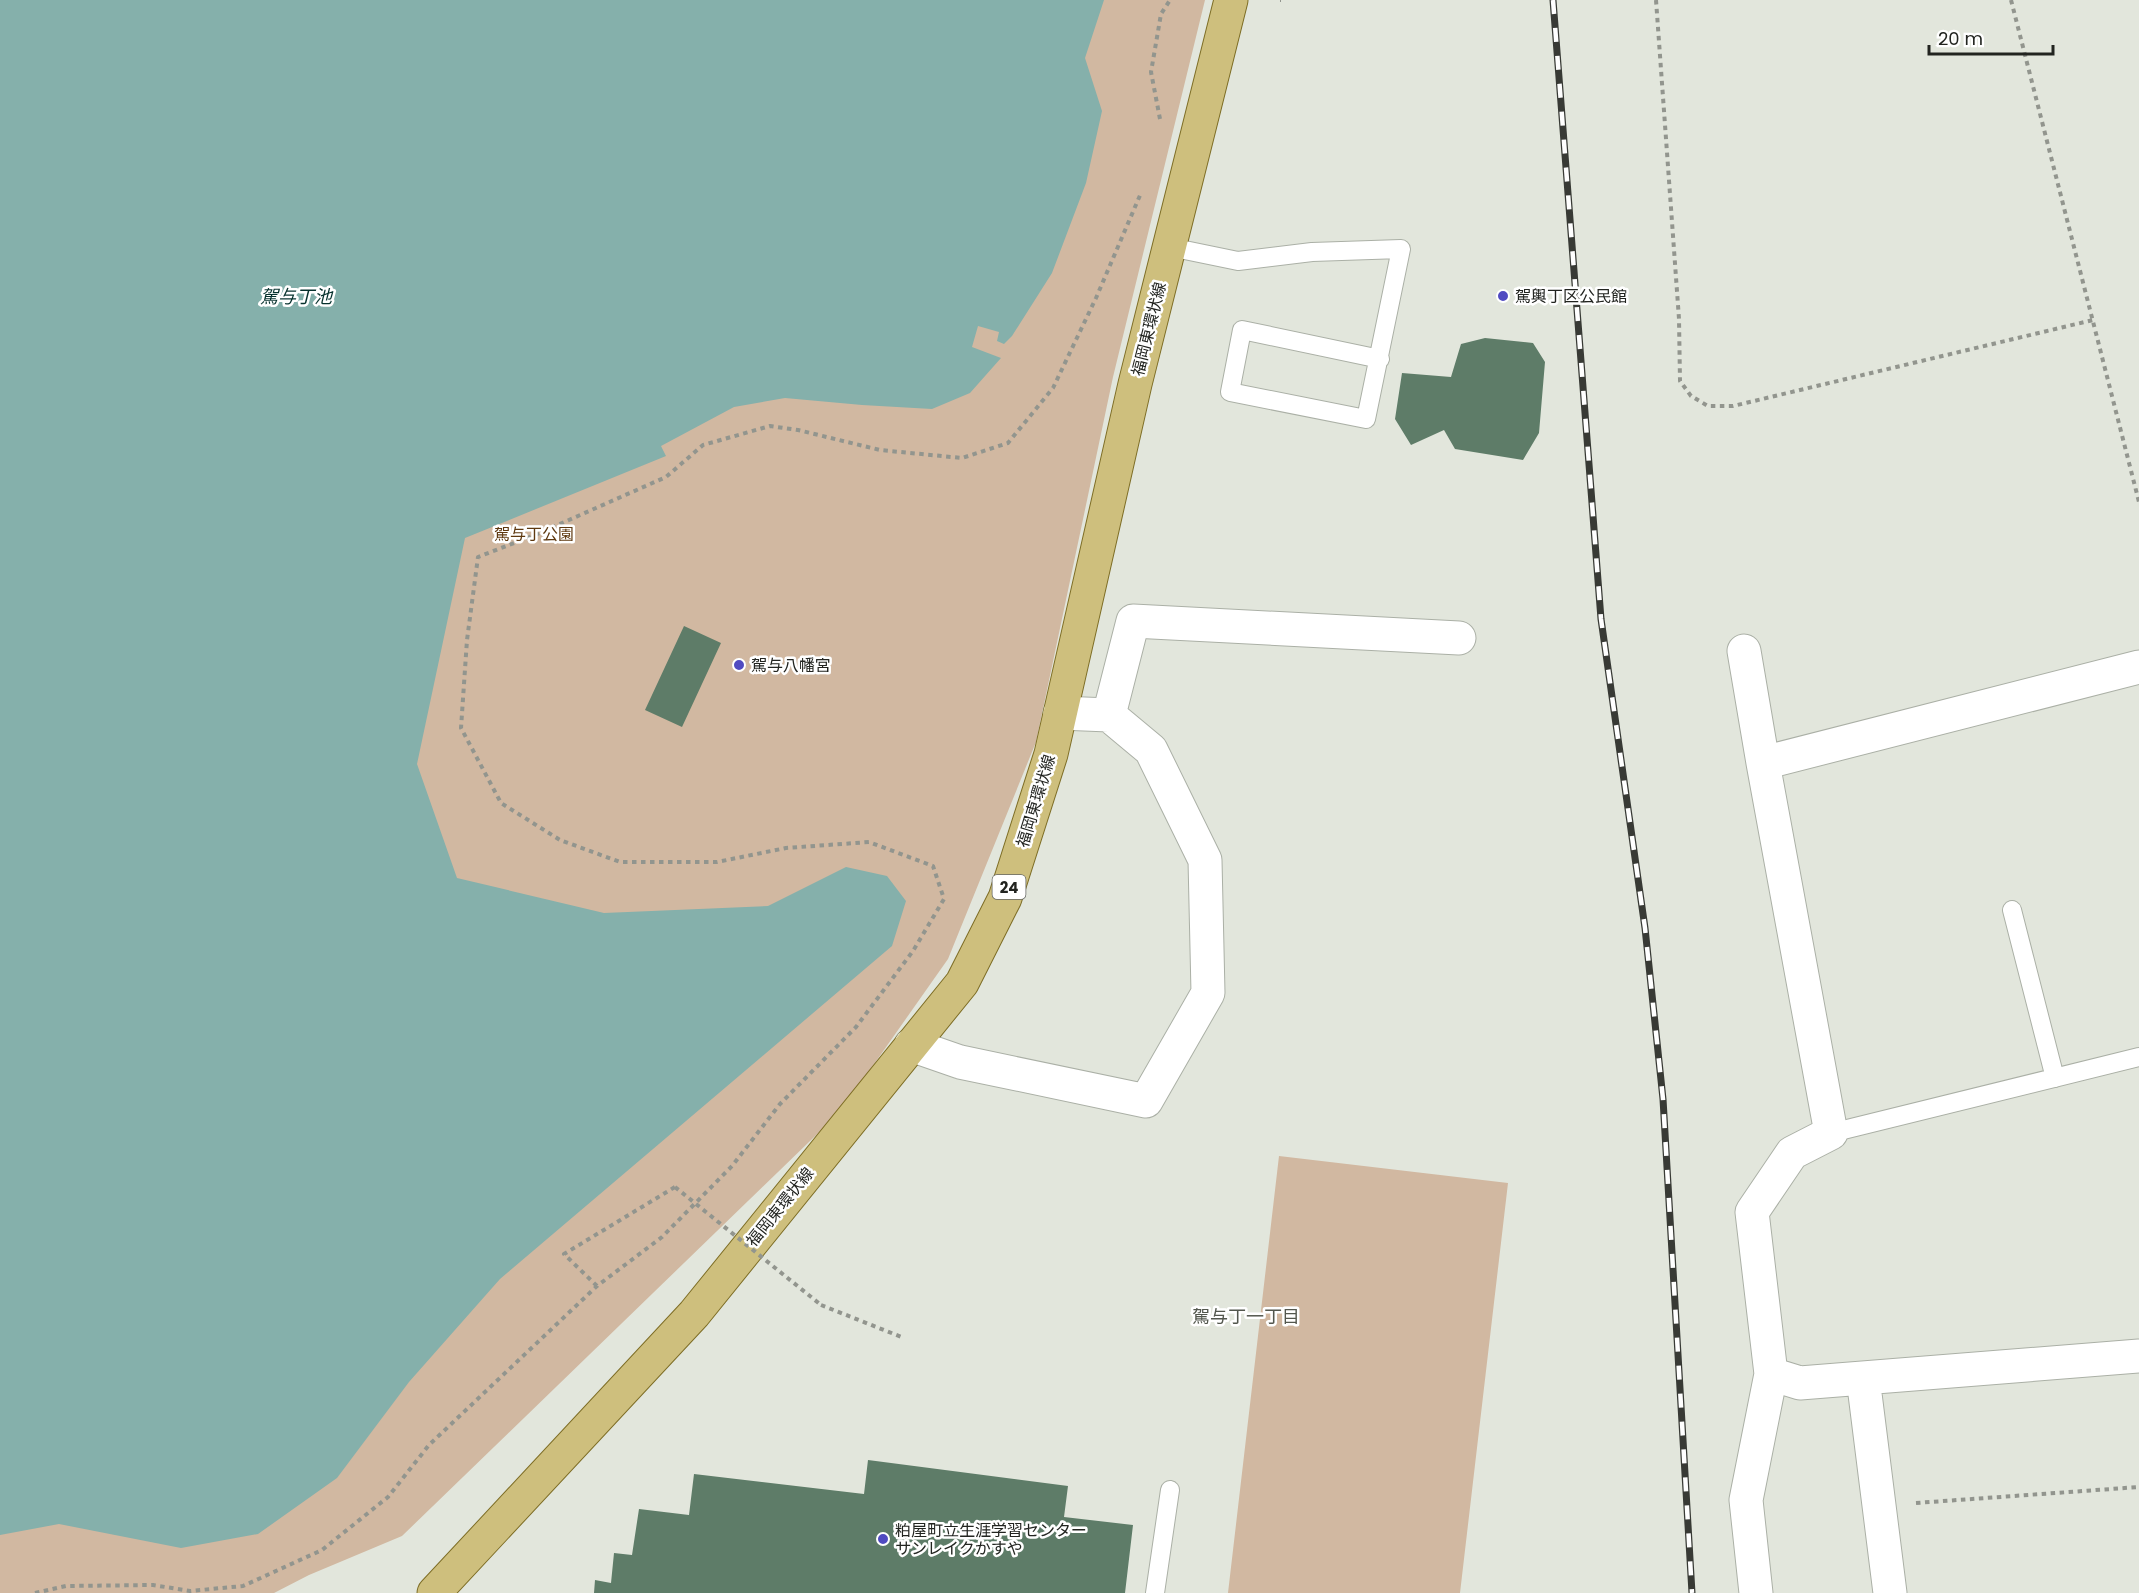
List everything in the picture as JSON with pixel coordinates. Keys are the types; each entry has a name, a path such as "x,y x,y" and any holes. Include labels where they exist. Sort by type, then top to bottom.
{"main road":[{"name":"福岡東環状線","path":"434,1593 694,1314 962,983 1005,898 1051,754 1135,384 1231,0"}],"street":[{"path":"1109,715 1133,621 1459,638"},
{"path":"1744,651 1831,1133 1792,1153 1752,1212 1771,1374 1746,1500 1756,1593"},
{"path":"1763,763 2139,668"},
{"path":"911,1045 960,1062 1146,1101 1208,993 1205,860 1151,750 1109,715 1060,713"},
{"path":"1771,1374 1800,1383 2139,1356"},
{"path":"1863,1378 1890,1593"}],"lane":[{"path":"1170,247 1238,261 1312,252 1401,249 1380,359 1366,419 1230,392 1242,330 1380,359"},
{"path":"2012,910 2055,1078"},
{"path":"1831,1133 2139,1057"},
{"path":"1155,1593 1170,1490"}],"path":[{"path":"1160,121 1151,72 1161,14 1170,0"},
{"path":"1656,0 1679,319 1680,381 1691,396 1708,406 1733,406 2093,320"},
{"path":"2011,0 2139,502"},
{"path":"35,1593 66,1586 153,1585 190,1591 243,1586 322,1550 388,1497 429,1445 597,1286 662,1237 732,1166 780,1104 856,1027 913,951 944,899 933,866 868,842 786,848 717,862 620,862 560,840 501,803 461,728 467,640 478,557 536,535 666,477 704,445 770,426 798,430 880,450 962,458 1008,443 1053,388 1096,298 1141,192"},
{"path":"597,1286 564,1254 675,1187 821,1305 904,1338"},
{"path":"1879,1505 2139,1487"}],"green space":[{"name":"駕与丁池","path":"0,0 1205,0 1113,377 1036,742 948,959 841,1111 402,1536 309,1575 274,1593 0,1593"},
{"path":"1279,1156 1508,1183 1460,1593 1228,1593"}],"water":[{"name":"駕与丁池","path":"0,0 1104,0 1085,58 1102,111 1086,183 1052,273 1012,336 1004,344 997,341 999,332 978,326 972,347 1001,358 970,393 932,409 785,398 734,407 661,446 666,456 465,538 417,764 457,878 604,913 768,906 846,867 887,876 906,901 892,946 500,1279 409,1382 337,1478 258,1534 181,1548 59,1524 0,1535"}],"building":[{"name":"駕輿丁区公民館","path":"1485,338 1533,343 1545,362 1539,433 1523,460 1455,449 1444,430 1411,445 1395,419 1402,373 1451,377 1461,344"},
{"path":"684,626 721,643 682,727 645,710"},
{"name":"粕屋町立生涯学習センター サンレイクかすや","path":"868,1460 1068,1486 1064,1517 1133,1525 1125,1593 594,1593 595,1580 611,1583 614,1553 632,1555 639,1509 689,1515 694,1474 864,1494"}],"railway":[{"path":"1553,0 1601,619 1645,928 1663,1099 1692,1593"}],"place":[{"name":"駕輿丁区公民館","path":"1503,296"},
{"name":"駕与八幡宮","path":"739,665"},
{"name":"粕屋町立生涯学習センター サンレイクかすや","path":"883,1539"}],"district":[{"name":"駕与丁一丁目","path":"1246,1316"}],"park label":[{"name":"駕与丁公園","path":"534,534"}]}
